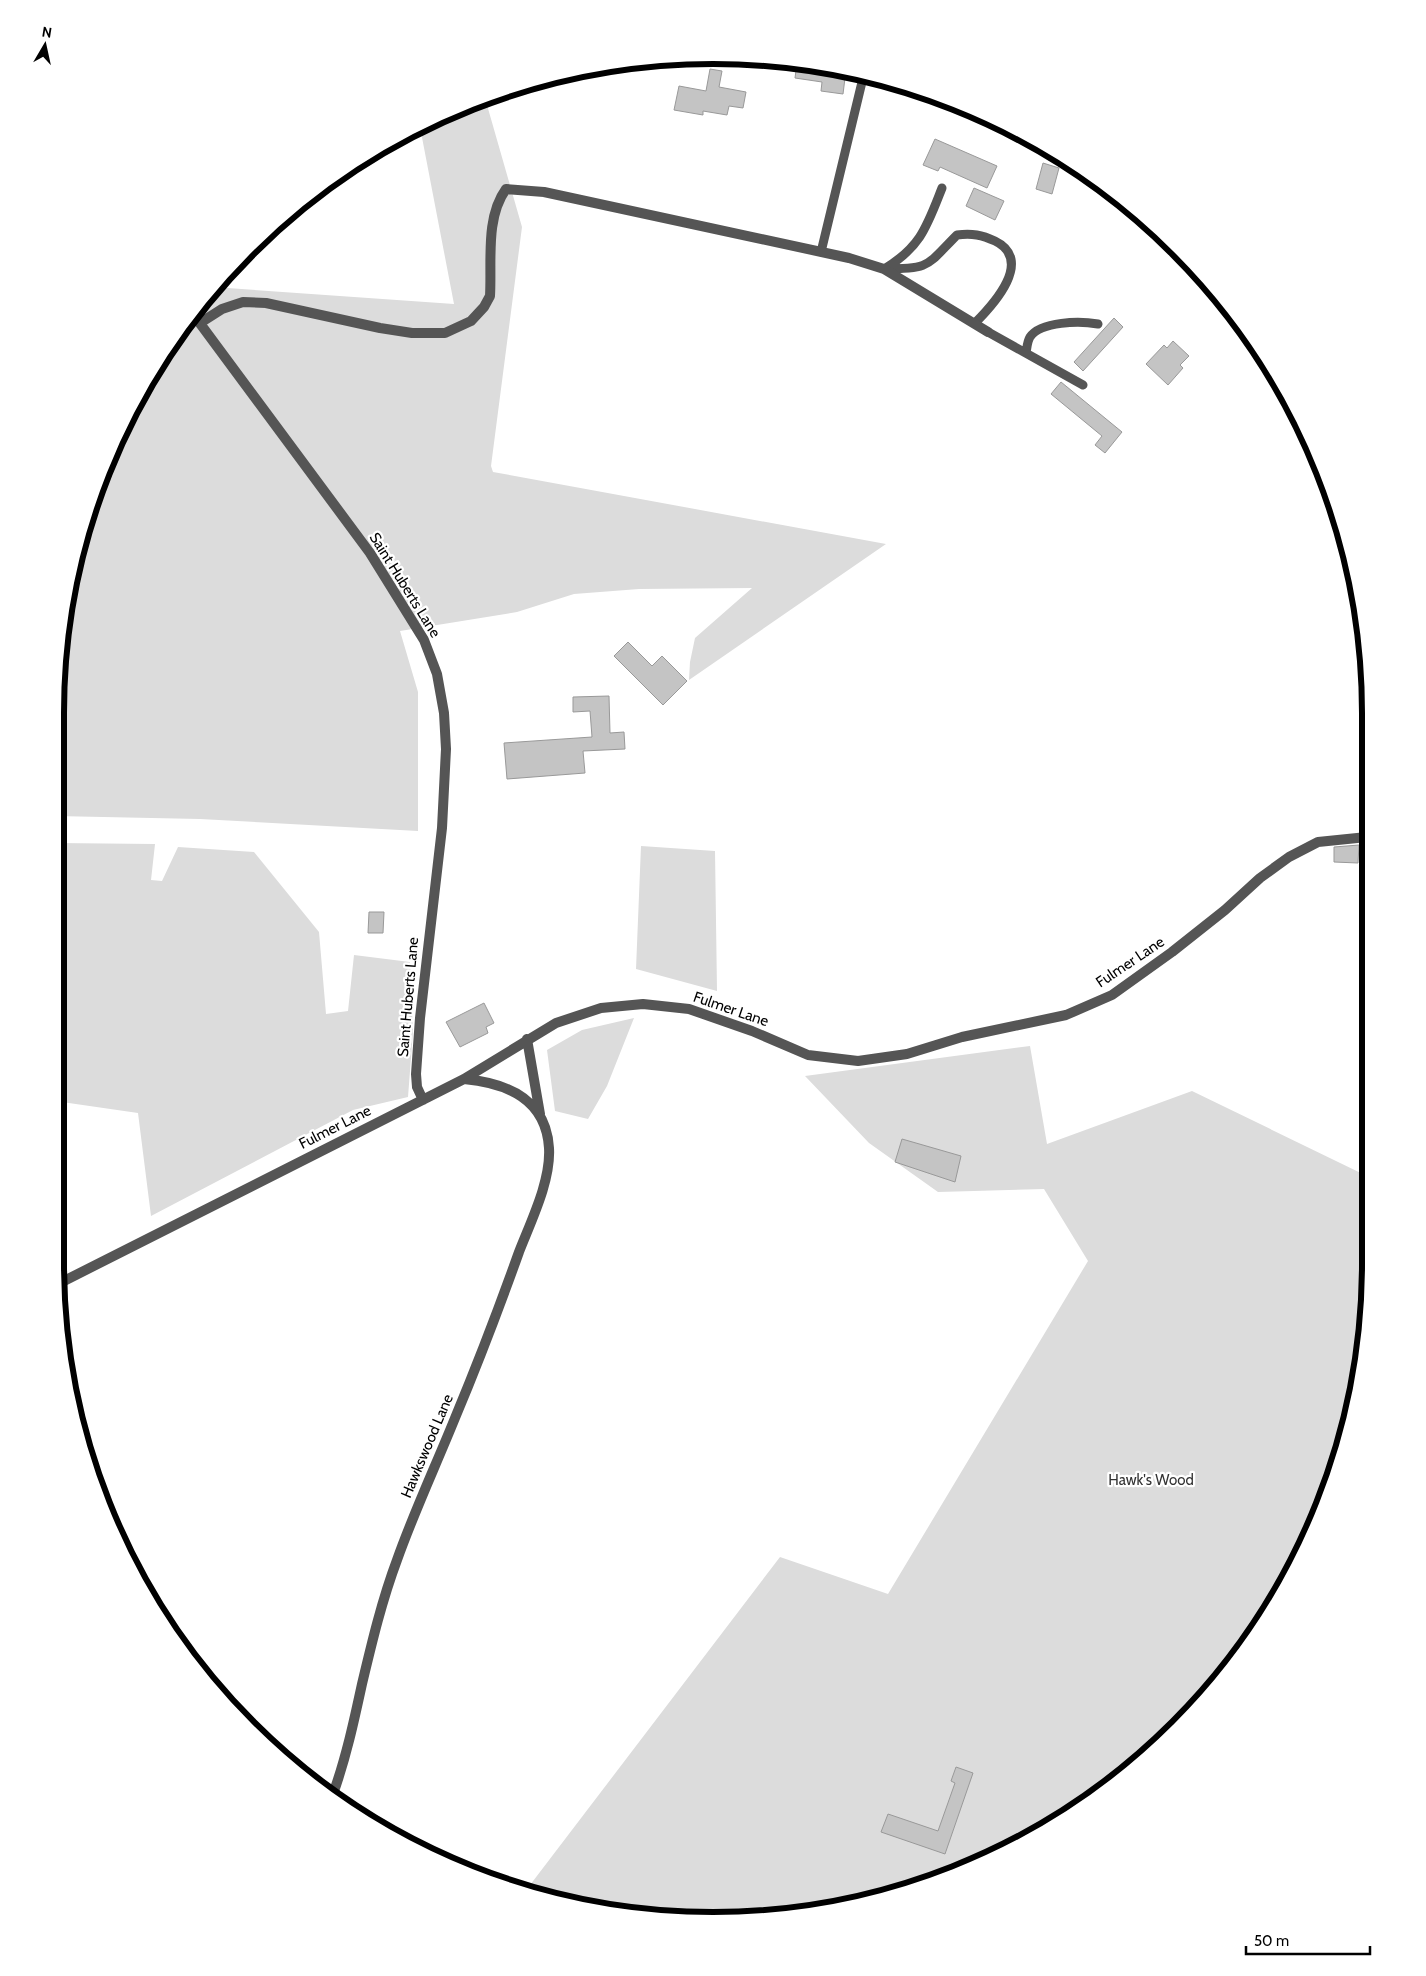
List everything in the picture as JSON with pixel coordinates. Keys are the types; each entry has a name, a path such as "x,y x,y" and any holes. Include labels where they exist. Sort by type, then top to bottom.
{"street":[{"path":"200,323 222,309 243,302 266,303 380,328 412,333 445,333 472,322 490,296 494,214 499,199 506,189 544,192 848,258 884,269 988,332"},
{"name":"Saint Huberts Lane","path":"197,319 370,553 424,640 437,674 444,713 446,749 442,828 425,962 416,1074 423,1100"},
{"name":"Fulmer Lane","path":"64,1281 464,1079 556,1023 601,1008 642,1004 689,1009 752,1030 808,1054 858,1061 907,1054 962,1037 1066,1015 1112,995 1172,952 1225,910 1260,878 1289,857 1318,842 1362,838"},
{"name":"Hawkswood Lane","path":"334,1790 349,1742 382,1607 397,1560 469,1385 540,1198 549,1163 549,1148 546,1129 540,1115 528,1039"},
{"name":"Hawkswood Lane","path":"464,1079 513,1090 540,1115"}],"lane":[{"path":"822,252 863,82"},
{"path":"884,269 902,258 912,248 925,229 942,188"},
{"path":"884,269 918,268 927,264 936,258 957,235 976,234 1005,247 1012,255 1013,263 1009,279 995,301 975,323"},
{"path":"1026,353 1030,337 1038,330 1048,326 1082,321 1098,324"},
{"path":"988,332 1083,385"}],"green space":[{"path":"487,105 522,227 491,466 493,472 886,544 689,680 690,662 695,638 752,588 639,589 574,594 517,612 400,631 418,692 418,831 200,819 64,816 65,671 69,628 76,586 86,545 98,504 131,426 173,352 198,318 223,288 454,304 421,134"},
{"path":"64,843 155,844 151,880 162,881 178,847 254,852 319,932 326,1014 348,1011 354,955 410,962 413,1032 408,1097 353,1110 151,1216 138,1113 64,1102"},
{"path":"641,846 715,851 717,991 636,969"},
{"path":"634,1018 607,1086 588,1119 555,1111 547,1050 582,1030"},
{"name":"Hawk's Wood","path":"1030,1046 1047,1144 1192,1091 1362,1174 1361,1305 1357,1348 1350,1390 1328,1472 1313,1511 1275,1588 1253,1624 1201,1691 1141,1751 1108,1778 1074,1803 1000,1845 922,1878 881,1890 840,1900 798,1907 755,1911 671,1911 628,1907 586,1900 530,1886 780,1557 888,1594 1088,1261 1044,1189 938,1192 869,1143 805,1076"}],"building":[{"path":"710,69 722,71 719,87 746,92 743,108 729,106 727,115 703,111 703,115 674,110 679,86 706,91"},
{"path":"796,69 845,78 843,94 821,91 822,82 795,78"},
{"path":"935,139 997,166 987,188 940,167 938,171 923,165"},
{"path":"1043,163 1059,168 1052,194 1036,189"},
{"path":"974,188 1004,201 995,220 966,206"},
{"path":"1114,318 1123,327 1083,371 1074,362"},
{"path":"1173,341 1189,356 1180,365 1183,368 1168,385 1146,364 1164,345 1167,348"},
{"path":"1061,382 1122,432 1105,453 1095,445 1102,436 1051,394"},
{"path":"628,642 652,666 662,656 687,681 663,705 614,656"},
{"path":"609,696 610,733 624,732 625,749 583,751 585,773 507,779 504,743 592,737 590,711 573,712 573,697"},
{"path":"1359,845 1358,863 1334,862 1334,847"},
{"path":"369,912 384,912 383,933 368,933"},
{"path":"484,1003 494,1023 486,1027 488,1033 460,1047 446,1022"},
{"path":"902,1139 961,1156 955,1182 895,1162"},
{"path":"956,1767 973,1773 945,1854 881,1832 888,1814 938,1831 955,1783 951,1781"}]}
